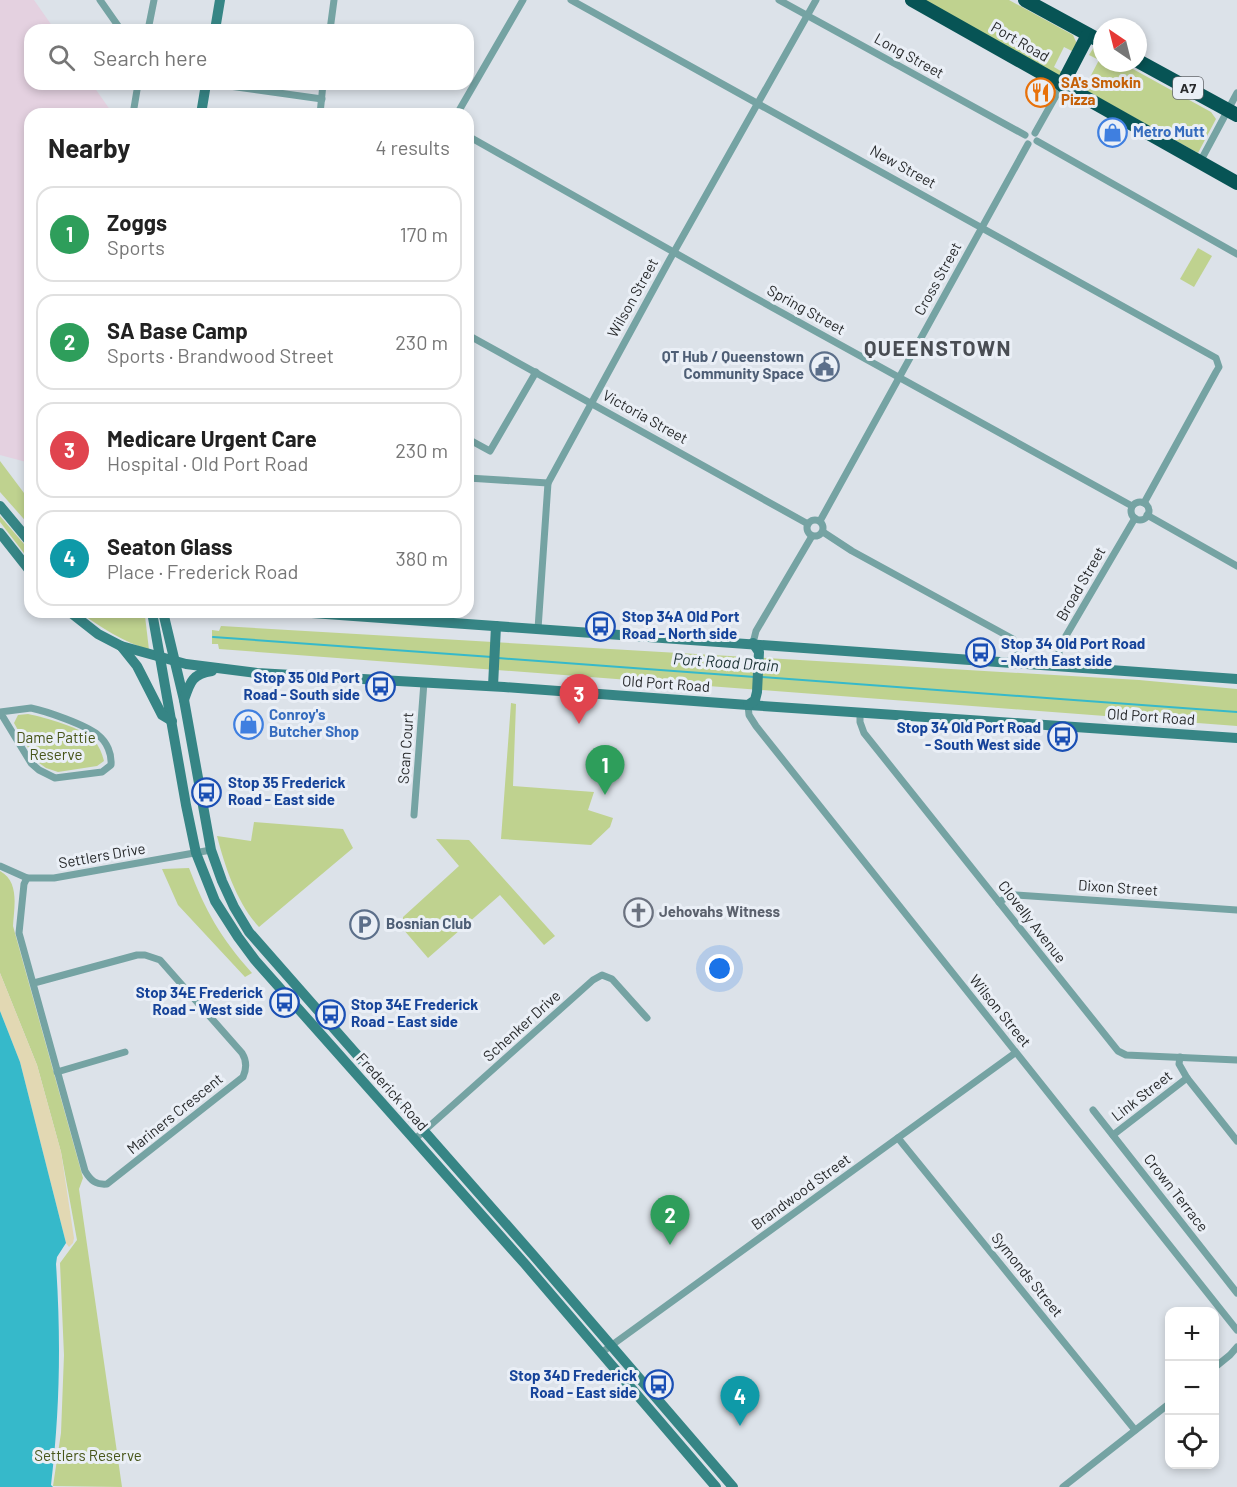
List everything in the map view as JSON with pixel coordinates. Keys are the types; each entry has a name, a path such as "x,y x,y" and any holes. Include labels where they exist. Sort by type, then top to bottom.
{"highway":[{"name":"Port Road","path":"912,0 1237,183"},
{"path":"1025,0 1093,37"},
{"path":"1062,85 1088,34"},
{"name":"A7","path":"1147,67 1232,112"}],"main road":[{"path":"216,24 220,0"},
{"path":"202,108 205,90"},
{"path":"0,506 24,535"},
{"path":"0,533 24,563"},
{"name":"Old Port Road","path":"78,618 98,634 121,646 161,658 221,669 1237,738"},
{"name":"Frederick Road","path":"158,618 161,658 196,853 215,901 238,937 716,1487"},
{"name":"Frederick Road","path":"160,618 175,661 184,700 211,850 234,907 249,932 733,1487"},
{"path":"396,618 1237,679"},
{"path":"493,686 496,626"},
{"path":"748,705 755,700 757,692 759,655 753,643"},
{"path":"121,646 137,666 162,715 172,721"},
{"path":"184,700 190,683 200,673 221,669"}],"street":[{"path":"100,0 117,24"},
{"path":"149,24 154,0"},
{"path":"331,24 334,0"},
{"path":"474,85 523,0"},
{"name":"New Street","path":"571,0 1213,355 1218,362 1216,372 1144,503"},
{"name":"Long Street","path":"779,0 1025,135"},
{"name":"Wilson Street","path":"538,629 548,483 674,252 816,0"},
{"path":"1062,85 1036,137 1034,144 1028,144 1025,135 1029,132 1036,137 1237,254"},
{"path":"134,108 137,90"},
{"path":"258,90 322,99"},
{"path":"321,108 323,90"},
{"path":"460,108 471,90"},
{"path":"1200,162 1232,112 1237,93"},
{"name":"Spring Street","path":"474,139 1132,506"},
{"name":"Cross Street","path":"820,521 1028,144"},
{"name":"Victoria Street","path":"474,337 808,524"},
{"path":"474,442 490,451 536,372"},
{"path":"474,478 548,483"},
{"path":"1137,502 1144,503 1148,507 1147,515 1143,519 1135,518 1131,512 1132,506 1137,502"},
{"path":"1147,515 1237,566"},
{"name":"Broad Street","path":"1057,666 1060,646 1135,518"},
{"path":"813,520 820,521 823,525 823,532 819,536 812,536 807,530 808,524 813,520"},
{"path":"823,532 852,551 1012,639 1017,649 1017,663"},
{"path":"753,643 756,631 812,536"},
{"name":"Scan Court","path":"414,815 424,682"},
{"name":"Wilson Street","path":"748,705 749,715 756,726 1237,1330"},
{"path":"31,708 48,711 99,735 112,754 111,765 102,772 55,778 31,763 0,712 31,708"},
{"name":"Clovelly Avenue","path":"860,712 860,722 864,733 1118,1051 1126,1055 1237,1060"},
{"name":"Settlers Drive","path":"0,866 27,878 54,878 211,850"},
{"name":"Mariners Crescent","path":"27,878 23,892 20,933 85,1172 90,1179 101,1185 107,1184 243,1077 246,1065 242,1053 160,960 137,955 34,983"},
{"name":"Dixon Street","path":"999,902 1011,895 1016,895 1237,910"},
{"name":"Schenker Drive","path":"415,1139 593,980 602,975 612,980 647,1018"},
{"path":"57,1072 125,1052"},
{"name":"Brandwood Street","path":"601,1353 1015,1053"},
{"path":"1180,1058 1179,1064 1187,1078 1237,1142"},
{"name":"Link Street","path":"1113,1135 1187,1078"},
{"name":"Crown Terrace","path":"1093,1110 1237,1293"},
{"name":"Symonds Street","path":"898,1138 1135,1430"},
{"path":"1219,1365 1237,1347"},
{"path":"1063,1487 1165,1407"}],"shaded area":[{"path":"0,0 34,0 51,24 24,24 24,90 96,90 109,108 24,108 24,461 0,455"}],"green space":[{"path":"922,0 1009,0 1073,35 1077,44 1074,52 1064,47 1054,67 1064,73 1060,77"},
{"path":"1093,72 1138,72 1211,112 1216,119 1198,153 1074,84 1077,78 1087,83"},
{"path":"1198,248 1212,256 1194,287 1180,279"},
{"path":"0,461 24,493 24,519 0,492"},
{"path":"0,516 24,544 24,553 0,522"},
{"path":"88,618 145,618 149,650 130,643"},
{"path":"221,626 1139,680 1237,689 1237,726 219,649 218,644 212,644 212,630 219,631"},
{"path":"511,703 516,704 513,786 594,792 588,810 613,818 610,827 591,845 501,839"},
{"name":"Dame Pattie Reserve","path":"28,714 81,731 94,740 104,761 97,766 58,772 46,768 35,760 14,723 18,715"},
{"path":"254,822 343,829 353,848 259,927 238,896 217,836 251,841"},
{"path":"436,839 469,840 555,936 544,945 500,895 428,958 403,929 403,917 459,866"},
{"path":"189,868 215,924 252,973 245,977 178,905 162,869"},
{"name":"Settlers Reserve","path":"0,871 11,882 13,888 15,903 13,926 83,1178 79,1189 122,1487 53,1486 61,1433 64,1355 60,1263 77,1240 61,1152 37,1065 0,973"}],"sand":[{"path":"0,973 37,1065 61,1152 74,1238 69,1247 66,1243 20,1062 0,1011"}],"water":[{"path":"0,1011 20,1062 66,1243 57,1257 56,1264 59,1374 51,1485 53,1487 0,1487"}],"waterway":[{"name":"Port Road Drain","path":"213,637 492,657"},
{"name":"Port Road Drain","path":"498,658 755,677"},
{"name":"Port Road Drain","path":"761,677 1237,712"}],"place":[{"name":"SA's Smokin Pizza","path":"1040,92"},
{"name":"Metro Mutt","path":"1112,132"},
{"name":"QT Hub / Queenstown Community Space","path":"825,366"},
{"name":"Stop 34A Old Port Road - North side","path":"601,626"},
{"name":"Stop 34 Old Port Road - North East side","path":"980,653"},
{"name":"Stop 35 Old Port Road - South side","path":"381,687"},
{"name":"Conroy's Butcher Shop","path":"248,724"},
{"name":"Medicare Urgent Care","path":"579,724"},
{"name":"Stop 34 Old Port Road - South West side","path":"1062,737"},
{"name":"Stop 35 Frederick Road - East side","path":"207,792"},
{"name":"Zoggs","path":"605,795"},
{"name":"Jehovahs Witness","path":"638,912"},
{"name":"Bosnian Club","path":"365,924"},
{"name":"Stop 34E Frederick Road - West side","path":"284,1002"},
{"name":"Stop 34E Frederick Road - East side","path":"330,1014"},
{"name":"SA Base Camp","path":"670,1245"},
{"name":"Stop 34D Frederick Road - East side","path":"658,1385"},
{"name":"Seaton Glass","path":"740,1426"}],"district":[{"name":"QUEENSTOWN","path":"938,349"}]}
